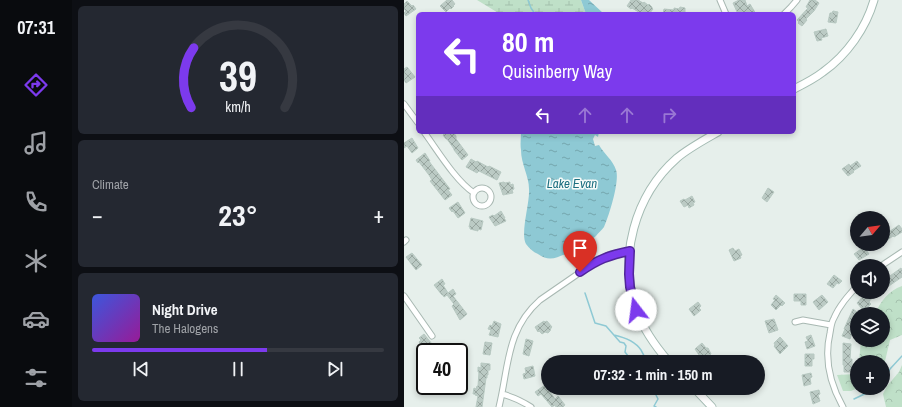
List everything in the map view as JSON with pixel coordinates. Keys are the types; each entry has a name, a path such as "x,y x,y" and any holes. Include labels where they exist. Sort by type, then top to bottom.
{"street":[{"path":"720,0 725,12"},
{"path":"786,12 792,7 796,0"},
{"path":"796,88 812,80 823,72 852,44 862,29 874,0"},
{"path":"404,104 416,115"},
{"path":"425,134 457,178 474,193"},
{"path":"663,355 651,340 645,329 636,310 630,287 629,274 632,234 639,213 656,182 677,158 715,134"},
{"path":"499,407 507,365 514,339 521,322 532,307 598,260 611,254 630,251"},
{"path":"890,260 902,252"},
{"path":"843,407 831,379 828,363 828,348 833,319 850,294"},
{"path":"404,296 432,336"},
{"path":"795,322 803,320 831,325"},
{"path":"502,394 524,402 531,407"},
{"path":"701,395 712,407"}],"green space":[{"path":"477,0 581,0 585,12 497,12"},
{"path":"902,286 902,335 890,340 890,307 879,307 884,299 890,299 890,293"},
{"path":"860,347 888,347 886,355 860,355"},
{"path":"902,365 902,407 886,407 883,395 890,395 890,382 899,372"},
{"path":"850,374 850,391 843,391 837,375"}],"water":[{"path":"581,0 589,0 602,12 585,12"},
{"name":"Lake Evan","path":"521,134 599,134 598,137 595,135 593,139 595,146 599,145 613,163 616,170 617,182 604,227 596,236 572,250 570,247 567,249 569,252 553,258 546,258 536,253 526,244 524,233 529,189 528,179 521,155"}],"building":[{"path":"447,0 452,0 455,4 446,12 440,6"},
{"path":"631,0 638,0 648,5 649,4 653,9 651,12 639,12 627,6"},
{"path":"739,0 745,0 747,6 750,4 755,12 737,12 733,3"},
{"path":"810,0 815,0 819,3 802,26 797,20 808,8 806,7"},
{"path":"407,1 416,9 406,16 404,13 406,11 404,9 404,4"},
{"path":"680,7 685,8 685,12 663,12 664,9 679,9"},
{"path":"833,11 838,12 836,23 828,22 830,13"},
{"path":"826,29 828,36 817,41 814,32"},
{"path":"407,67 415,77 406,83 404,80 404,69"},
{"path":"454,134 456,139 468,155 462,160 443,135"},
{"path":"412,138 418,148 412,153 407,146 404,148 404,143"},
{"path":"425,153 431,164 450,189 448,190 452,195 445,200 430,181 432,180 429,175 416,160"},
{"path":"471,159 501,172 497,180 479,171 477,173 466,167"},
{"path":"857,161 861,166 848,176 842,169"},
{"path":"510,182 510,185 513,184 513,193 503,195 499,183"},
{"path":"768,188 774,192 767,202 762,198"},
{"path":"692,196 695,202 693,203 694,205 689,208 688,205 684,207 680,201"},
{"path":"458,202 465,213 458,218 449,208"},
{"path":"501,211 506,221 495,226 489,217 494,216"},
{"path":"471,218 483,221 481,230 478,229 478,231 470,229"},
{"path":"899,225 902,229 902,232 890,238 890,231"},
{"path":"733,248 735,251 739,249 742,255 740,256 741,258 734,261 729,250"},
{"path":"858,251 867,251 869,254 858,259 854,254"},
{"path":"412,253 422,265 416,270 406,257"},
{"path":"901,268 902,277 890,285 890,276"},
{"path":"834,275 842,281 839,284 837,283 833,288 827,284"},
{"path":"442,279 445,284 443,285 448,293 453,289 456,294 453,296 467,314 460,320 452,306 454,304 447,295 444,297 434,285"},
{"path":"794,294 806,294 806,305 801,305 801,301 794,301"},
{"path":"776,295 785,303 776,310 771,305 775,300 773,299"},
{"path":"822,295 828,302 819,310 813,302"},
{"path":"861,299 871,299 869,302 871,304 868,307 860,307 857,303"},
{"path":"698,302 701,306 699,308 701,310 694,316 689,309"},
{"path":"850,316 850,339 842,336"},
{"path":"774,319 778,330 769,333 765,321"},
{"path":"494,321 501,324 498,337 489,335 491,330 488,329 490,325 492,326"},
{"path":"544,321 547,321 552,327 548,333 545,332 542,334 539,331 538,332 535,327"},
{"path":"424,334 431,343 420,343 421,340 419,338"},
{"path":"811,335 815,346 807,349 805,342 808,341 806,337"},
{"path":"780,337 788,346 780,354 774,346 774,343"},
{"path":"526,339 533,341 529,356 523,354"},
{"path":"485,342 492,343 490,355 483,354"},
{"path":"702,343 706,348 708,348 711,354 699,355 695,349"},
{"path":"843,343 850,344 850,372 844,372"},
{"path":"805,354 814,354 812,366 805,366"},
{"path":"481,363 490,364 490,370 488,370 488,375 486,378 482,407 476,407 478,396 473,394 474,388 476,389 478,386 478,367 481,368"},
{"path":"533,366 535,376 524,379 523,374 526,373 525,368"},
{"path":"811,373 811,384 804,386 802,375"},
{"path":"541,388 541,394 538,396 535,392"},
{"path":"819,390 820,394 818,395 820,401 813,404 810,392"},
{"path":"542,395 552,395 555,399 558,396 565,405 563,407 556,407 555,405 552,407"}],"waterway":[{"path":"528,0 534,12"},
{"path":"585,293 595,323 606,326 620,342 624,343 626,346 625,352 627,355"},
{"path":"614,335 625,338 636,344 644,355"},
{"path":"890,369 902,356"},
{"path":"656,395 658,399 654,406 656,407"},
{"path":"854,399 862,395"}],"route":[{"path":"580,272 598,260 611,254 630,251 630,287 636,310"}]}
